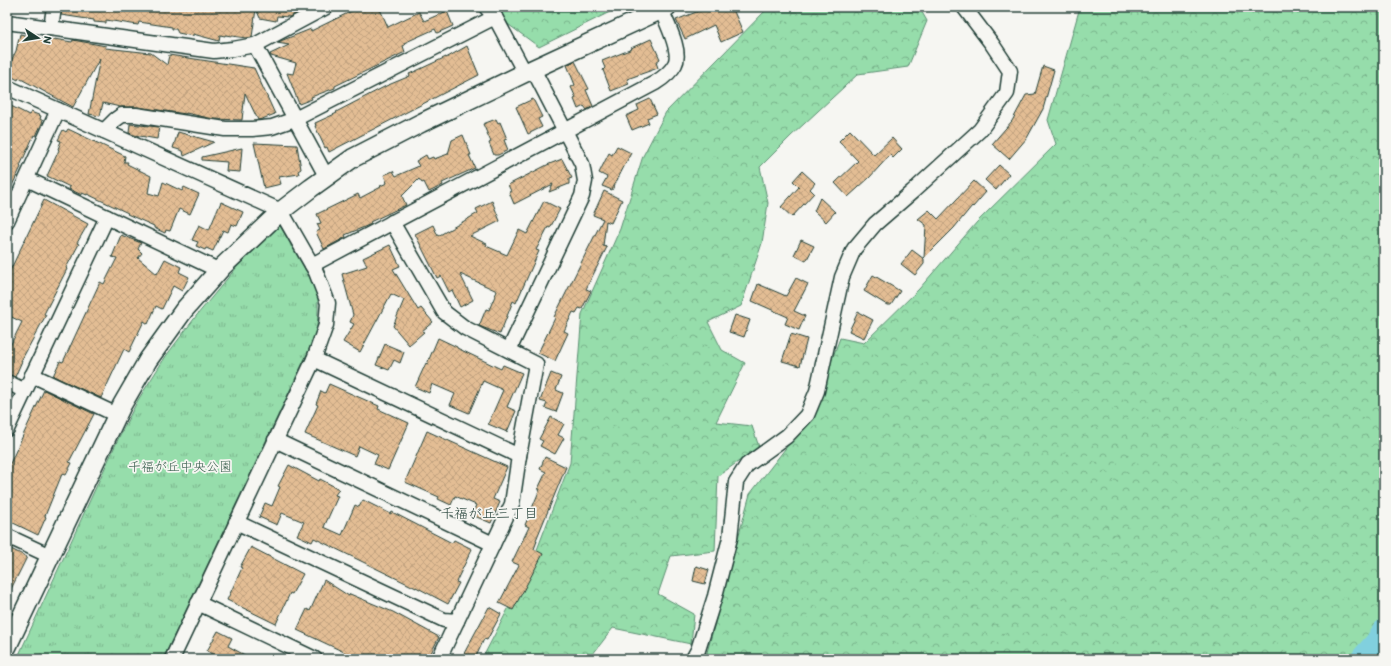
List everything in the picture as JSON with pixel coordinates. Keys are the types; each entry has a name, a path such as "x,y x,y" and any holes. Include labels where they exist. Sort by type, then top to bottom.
{"street":[{"path":"51,28 54,7"},
{"path":"7,22 214,51 255,45 326,7"},
{"path":"693,659 698,650 715,596 728,545 736,482 747,465 786,436 806,415 817,391 842,277 854,249 875,224 980,130 1007,93 1010,71 964,7"},
{"path":"7,647 117,415 153,354 184,310 218,270 280,211 326,176 353,158 421,123 664,8 676,49 676,62 669,73 655,83 312,265"},
{"path":"104,131 122,115 136,115 225,129 272,127 295,119 491,12 565,131 582,164 586,181 582,196 509,350"},
{"path":"255,45 326,176"},
{"path":"7,87 280,211 322,284 328,303 326,325 314,359 172,659"},
{"path":"7,221 58,110"},
{"path":"27,179 218,270"},
{"path":"7,429 107,217"},
{"path":"392,222 444,312 465,328 536,364 519,456 512,504 439,659"},
{"path":"314,359 519,456"},
{"path":"32,374 117,415"},
{"path":"7,382 25,391"},
{"path":"275,440 493,544"},
{"path":"236,522 444,620 457,621"},
{"path":"7,536 50,556"},
{"path":"198,603 315,659"}],"green space":[{"path":"481,7 620,7 539,47 501,19"},
{"path":"769,7 919,7 927,21 908,67 858,74 760,167 768,203 762,243 741,306 708,322 722,350 745,363 716,422 752,426 759,447 718,476 715,551 671,556 658,594 694,614 691,644 613,628 589,659 482,659 532,563 570,463 582,314 620,229 643,156 666,112"},
{"path":"1080,7 1384,7 1384,659 704,659 750,494 810,417 840,338 864,343 919,289 977,222 1056,144 1048,120"},
{"name":"千福が丘中央公園","path":"280,226 318,295 317,330 163,659 17,659 120,435 138,400 166,356 197,315 237,267"}],"building":[{"path":"62,7 302,7 303,10 289,17 277,16 276,21 260,18 256,9 252,37 246,38 220,35 219,41 193,34 193,36 178,33 176,29 172,29 172,27 139,22 138,25 106,20 106,23 94,22 94,20 61,15"},
{"path":"360,7 379,7 388,27 419,12 424,21 447,11 453,26 437,33 435,29 404,43 405,45 403,46 405,52 335,86 335,88 311,97 312,99 299,104 287,73 293,74 296,63 271,56 270,54 289,45 277,43 278,42 311,29 311,31"},
{"path":"709,7 732,7 743,32 721,42 714,25 685,39 676,20"},
{"path":"20,34 48,40 48,38 72,42 73,40 106,46 105,48 151,53 167,65 169,55 254,68 275,114 258,120 245,93 242,120 213,119 186,113 137,107 120,107 103,103 100,116 89,114 100,58 73,107 19,78 18,80 7,74 7,69 16,51"},
{"path":"651,39 660,59 656,62 658,68 627,79 629,84 611,91 603,70 605,68 602,61 632,49 631,48"},
{"path":"467,46 479,75 329,152 327,147 325,148 315,123 337,113 336,112 386,86 410,76 409,74 446,58"},
{"path":"575,61 589,89 586,90 593,106 587,110 584,106 578,109 574,99 576,98 571,87 575,85 567,65"},
{"path":"1043,66 1054,70 1043,109 1027,138 1009,159 992,144 1012,121 1026,95 1035,94"},
{"path":"533,99 542,117 538,119 542,127 528,134 516,107"},
{"path":"650,99 657,114 647,118 649,123 632,130 626,116 639,110 637,105"},
{"path":"7,104 29,115 31,112 41,116 40,119 43,121 36,136 34,135 7,196"},
{"path":"496,119 498,123 500,122 507,139 504,140 508,150 498,155 494,155 489,143 491,142 483,124"},
{"path":"130,124 159,127 157,139 129,133"},
{"path":"68,129 125,156 124,162 128,162 127,164 151,176 148,193 159,196 163,182 182,191 184,187 199,194 190,214 179,209 170,231 166,230 165,233 154,228 154,226 127,214 128,213 87,194 82,193 82,195 69,189 70,187 47,176 59,150 61,141 58,140 63,130 66,132"},
{"path":"850,130 874,155 892,138 902,149 893,158 890,155 869,178 848,197 835,183 858,161 839,141"},
{"path":"178,132 214,142 184,156 183,151 173,148"},
{"path":"463,135 475,168 442,183 443,185 429,192 424,182 422,183 419,179 402,196 406,205 370,222 371,224 369,225 345,235 346,237 324,249 316,232 320,230 317,224 321,223 317,214 358,194 360,198 381,187 380,186 387,183 384,175 393,171 396,176 419,166 416,161 426,155 428,159 433,157 434,159 448,154 452,140"},
{"path":"254,143 297,145 301,169 298,171 299,174 279,177 281,184 264,188"},
{"path":"617,146 631,153 612,190 602,186 607,177 599,173 609,153 612,155"},
{"path":"242,148 240,172 226,171 227,162 202,160 202,157"},
{"path":"562,159 572,178 569,179 569,184 549,192 553,184 514,204 508,185"},
{"path":"999,165 1009,174 996,190 985,180"},
{"path":"802,171 815,183 810,189 814,193 792,217 781,207 799,187 793,181"},
{"path":"974,181 986,192 954,228 924,258 926,225 918,219 929,210 938,219"},
{"path":"604,191 622,200 611,223 606,221 603,246 607,247 586,289 591,291 582,309 579,308 576,313 573,312 564,331 568,333 555,361 538,353 555,318 554,317 603,219 593,215"},
{"path":"820,198 835,212 826,222 814,211"},
{"path":"44,200 88,224 77,243 79,244 44,314 46,315 21,361 15,377 7,374 7,352 22,322 7,315 7,277"},
{"path":"492,201 500,221 470,236 487,244 486,246 507,255 519,230 527,234 544,201 560,209 550,228 548,227 536,250 539,251 516,303 513,301 500,334 479,326 486,309 489,310 497,291 460,274 473,300 460,307 452,290 449,292 441,276 437,278 415,234 433,225 438,236 478,213 476,209"},
{"path":"221,202 243,212 237,226 231,224 228,232 223,230 213,251 206,248 205,250 196,246 198,242 192,240 199,225 209,230"},
{"path":"121,235 141,243 138,249 142,253 138,258 157,274 165,259 181,267 179,272 189,277 182,291 173,286 162,309 156,306 148,324 144,321 129,352 124,349 101,398 53,376 60,361 63,362 100,282 104,284 117,258 112,257"},
{"path":"801,240 814,246 806,261 794,255"},
{"path":"390,245 400,266 393,269 418,310 421,308 433,322 409,345 393,326 404,300 391,294 360,352 343,342 354,324 350,322 353,315 342,274 367,266 363,258"},
{"path":"912,250 924,259 924,264 915,275 901,264"},
{"path":"873,275 900,291 891,305 887,305 864,291"},
{"path":"796,278 808,284 794,311 805,316 799,330 785,324 788,317 752,301 758,284 786,296"},
{"path":"858,312 873,320 864,338 849,331"},
{"path":"735,315 750,320 744,337 729,332"},
{"path":"791,334 807,339 800,366 782,361"},
{"path":"438,338 501,369 503,365 522,373 507,407 516,411 507,432 488,424 503,390 483,381 469,413 450,405 455,394 432,384 429,393 415,387"},
{"path":"385,344 404,352 400,363 394,360 389,370 376,365"},
{"path":"551,373 561,377 556,390 563,393 556,412 545,408 547,403 540,401"},
{"path":"329,384 379,406 378,409 409,423 388,470 374,464 378,455 359,446 355,456 305,434 318,405 316,404 321,391 325,393"},
{"path":"44,390 94,414 69,462 72,463 66,475 62,474 38,535 7,520 7,470"},
{"path":"551,417 564,424 558,435 564,438 555,454 540,446 543,441 539,439"},
{"path":"427,431 507,467 493,499 500,502 491,523 472,515 476,505 455,496 451,505 438,499 439,497 405,482"},
{"path":"545,457 566,467 536,540 534,549 543,554 513,610 499,603 519,565 512,562 529,527 525,525 546,472 540,469"},
{"path":"289,465 319,481 320,479 339,489 335,495 338,496 324,527 342,535 355,505 359,507 363,500 391,514 392,512 452,543 454,540 472,549 456,582 459,583 448,604 314,538 312,542 297,535 304,522 282,513 277,525 259,517 265,503 272,506 280,487 278,486"},
{"path":"7,547 27,557 7,597"},
{"path":"251,547 303,574 292,594 290,593 276,624 227,600 242,568 240,567"},
{"path":"696,566 709,570 705,584 693,581"},
{"path":"324,580 349,596 350,594 393,612 439,637 428,659 359,659 297,630 307,609 310,611"},
{"path":"489,607 501,614 487,640 484,639 475,659 461,659"},
{"path":"218,631 232,638 228,646 252,659 223,659 207,651"}],"waterway":[{"path":"1363,659 1377,643 1384,632"}],"district":[{"name":"千福が丘三丁目","path":"489,513"}]}
